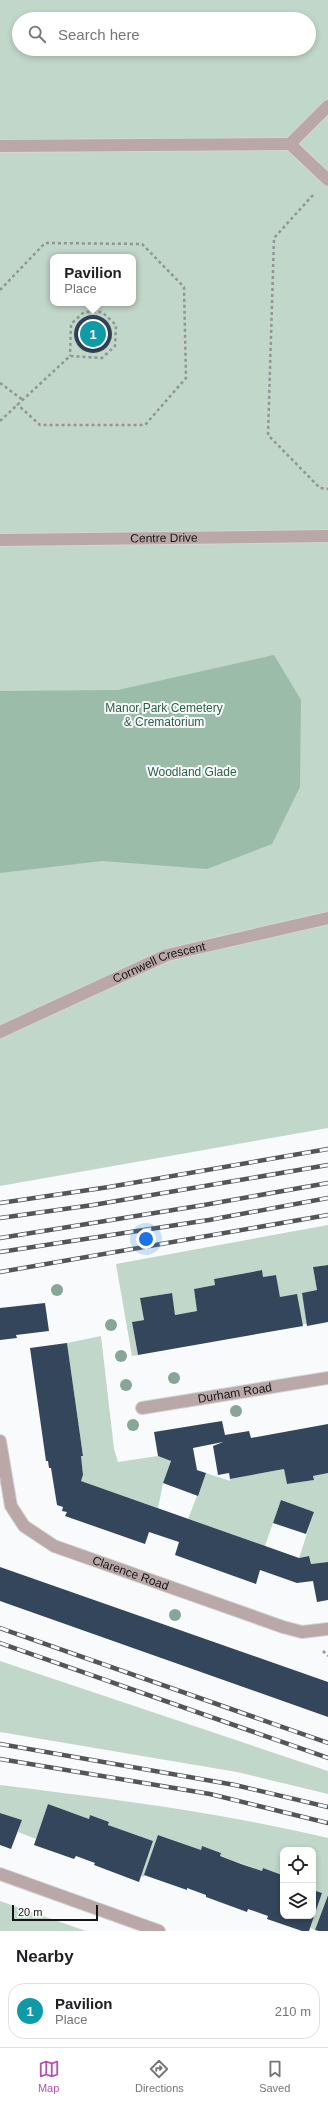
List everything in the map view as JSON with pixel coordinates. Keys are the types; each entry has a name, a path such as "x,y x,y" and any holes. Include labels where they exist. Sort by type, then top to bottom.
{"street":[{"path":"290,144 328,106"},
{"path":"0,146 290,144 328,180"},
{"name":"Centre Drive","path":"0,540 328,536"},
{"name":"Cornwell Crescent","path":"0,1032 167,955 328,918"},
{"name":"Durham Road","path":"142,1408 328,1378"},
{"name":"Clarence Road","path":"0,1441 11,1506 24,1526 54,1546 283,1627 302,1632 328,1630"},
{"path":"0,1874 159,1931"}],"path":[{"path":"328,180 274,238 268,435 320,488 328,489"},
{"path":"0,290 46,243 142,244 184,287 186,378 145,425 40,425 17,404"},
{"path":"0,421 70,356 71,324 84,312 102,312 116,325 115,346 102,358 70,356"},
{"path":"0,383 23,400"}],"green space":[{"name":"Manor Park Cemetery & Crematorium","path":"0,0 328,0 328,1128 0,1186"},
{"name":"Woodland Glade","path":"274,655 301,700 300,787 272,844 207,869 102,861 0,873 0,691 118,690"},
{"path":"328,1225 328,1265 313,1267 317,1290 302,1293 307,1324 302,1324 280,1297 276,1275 263,1277 261,1270 214,1279 215,1285 194,1289 197,1311 175,1315 171,1293 140,1298 144,1320 132,1322 138,1355 132,1356 116,1264"},
{"path":"101,1336 114,1449 118,1462 158,1456 171,1461 163,1483 158,1508 81,1481 83,1475 81,1456 83,1456 67,1343"},
{"path":"284,1469 287,1484 314,1480 313,1476 328,1473 328,1562 311,1564 309,1556 299,1558 314,1512 281,1500 265,1546 188,1519 206,1473 230,1481 230,1479"},
{"path":"0,1661 328,1771 328,1794 237,1772 0,1732"},
{"path":"0,1785 206,1813 328,1838 328,1894 315,1930 310,1928 313,1919 316,1919 316,1910 322,1893 316,1891 316,1847 280,1847 280,1874 263,1868 262,1871 220,1856 221,1853 202,1846 201,1850 159,1835 144,1877 141,1876 153,1841 108,1825 109,1822 90,1815 89,1819 48,1804 36,1839 18,1832 22,1820 0,1813"},
{"path":"0,1901 86,1931 0,1931"}],"building":[{"path":"93,315 103,318 109,324 112,334 109,344 103,350 93,353 83,350 77,344 74,334 77,324 83,318"},
{"path":"328,1265 328,1322 307,1326 302,1293 317,1290 313,1267"},
{"path":"262,1270 263,1277 276,1275 280,1297 297,1294 303,1326 138,1355 132,1322 144,1320 140,1298 172,1293 175,1315 197,1311 194,1289 215,1285 214,1279"},
{"path":"45,1303 49,1331 16,1335 17,1338 0,1340 0,1308"},
{"path":"67,1343 83,1456 81,1456 83,1475 81,1481 299,1558 309,1556 311,1564 328,1562 328,1600 317,1602 313,1581 297,1583 260,1570 256,1584 175,1555 179,1542 149,1532 145,1544 65,1516 67,1512 62,1511 63,1507 57,1505 51,1468 49,1468 48,1461 46,1461 30,1348"},
{"path":"222,1421 225,1435 249,1431 251,1438 328,1424 328,1473 313,1476 314,1480 287,1484 284,1469 230,1479 229,1473 218,1475 213,1446 223,1442 193,1448 197,1470 206,1473 198,1496 163,1483 171,1461 158,1456 154,1432"},
{"path":"281,1500 314,1512 306,1534 273,1523"},
{"path":"0,1567 328,1682 328,1717 0,1601"},
{"path":"48,1804 89,1819 90,1815 109,1822 108,1825 153,1841 139,1882 94,1865 95,1863 76,1856 74,1859 34,1845"},
{"path":"0,1813 22,1820 11,1849 0,1845"},
{"path":"158,1835 201,1850 202,1846 221,1853 220,1856 241,1864 262,1871 263,1868 280,1874 280,1919 313,1919 309,1931 302,1931 267,1919 268,1916 248,1909 247,1912 206,1897 206,1895 187,1888 187,1890 144,1875"},
{"path":"316,1891 322,1893 316,1911"},
{"path":"328,1895 328,1931 315,1930"}],"railway":[{"path":"0,1203 109,1187 328,1149"},
{"path":"0,1218 93,1205 328,1165"},
{"path":"0,1238 328,1183"},
{"path":"0,1252 209,1220 328,1198"},
{"path":"0,1272 328,1215"},
{"path":"0,1628 328,1743"},
{"path":"0,1643 328,1758"},
{"path":"0,1744 235,1785 328,1807"},
{"path":"0,1759 210,1794 328,1823"}],"place":[{"name":"Pavilion","path":"93,334"}]}
